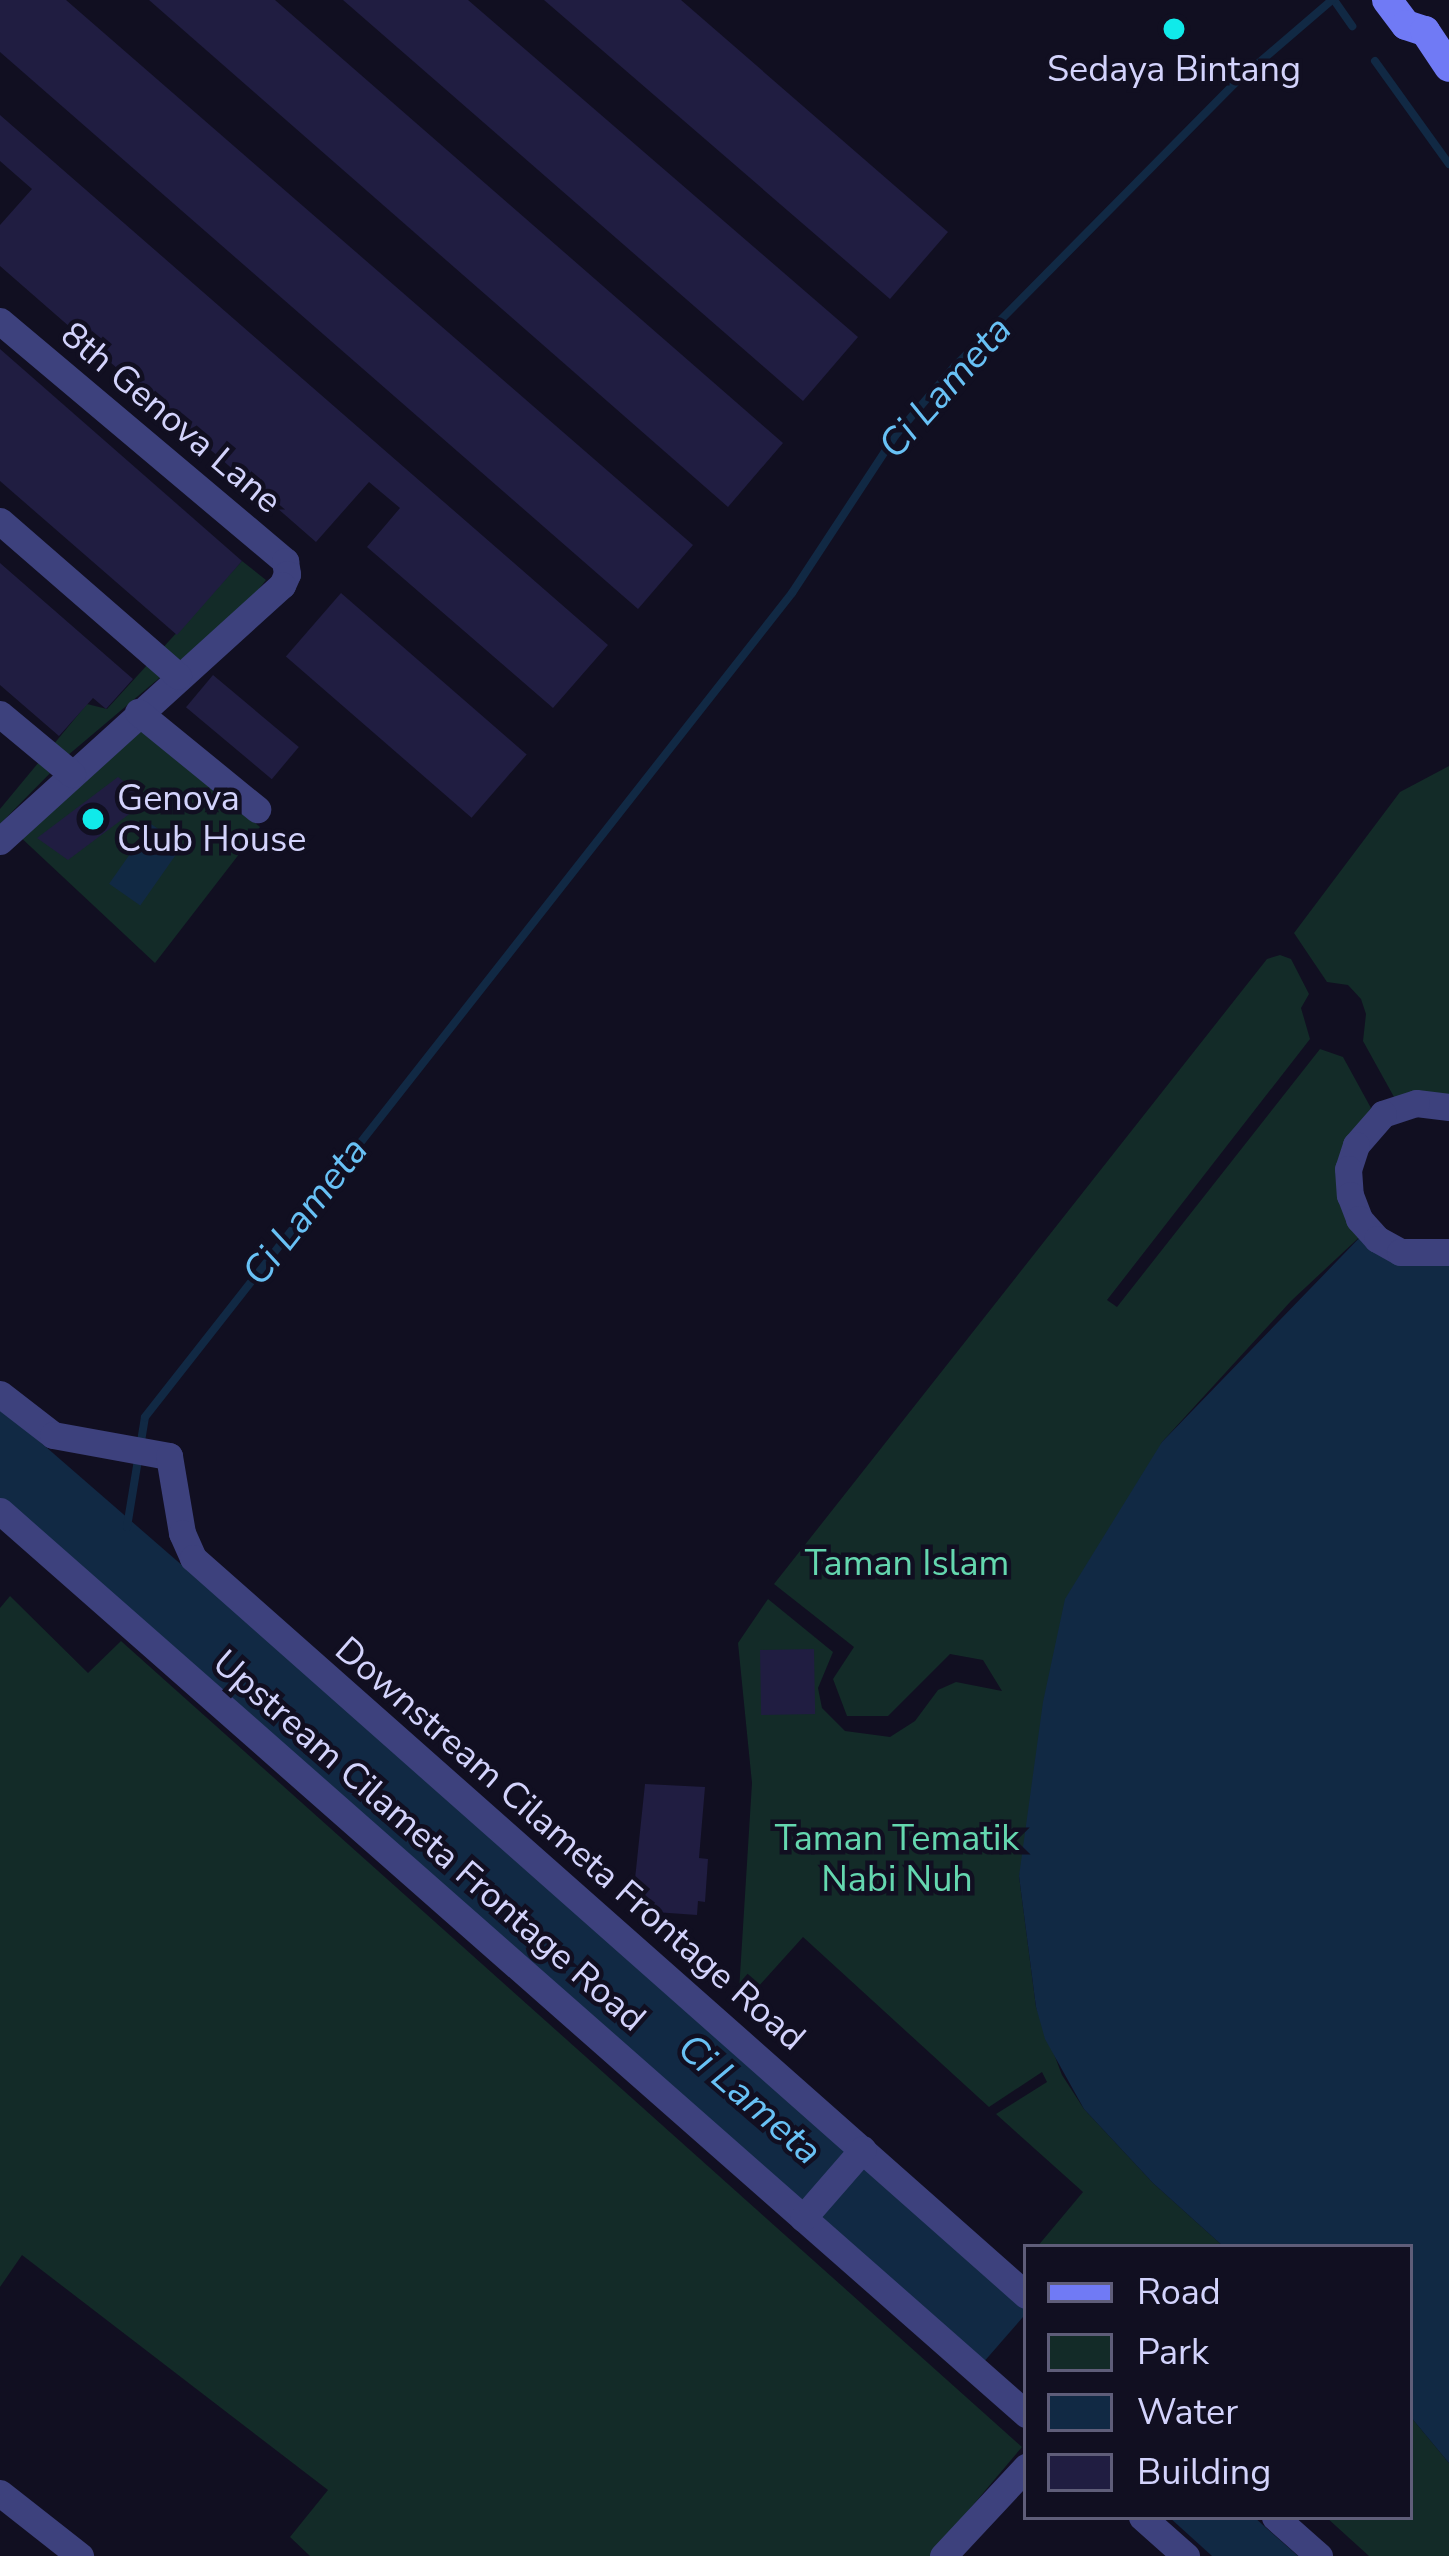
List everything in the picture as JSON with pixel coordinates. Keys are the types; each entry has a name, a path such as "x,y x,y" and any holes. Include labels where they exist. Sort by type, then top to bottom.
{"street":[{"path":"1388,1 1406,25 1423,16 1449,67"},
{"name":"8th Genova Lane","path":"0,321 285,561 282,585 178,676"},
{"path":"0,521 178,676 0,841"},
{"path":"137,712 257,809"},
{"path":"0,714 72,774"},
{"path":"1449,1107 1415,1103 1384,1114 1356,1145 1348,1169 1359,1219 1377,1239 1400,1252 1449,1252"},
{"name":"Downstream Cilameta Frontage Road","path":"0,1394 53,1436 164,1453 172,1461 182,1533 193,1558 857,2156 1023,2293"},
{"name":"Upstream Cilameta Frontage Road","path":"0,1511 809,2212 1023,2411"},
{"path":"809,2212 857,2156"},
{"path":"943,2556 1023,2470"},
{"path":"0,2494 80,2556"},
{"path":"1145,2520 1186,2556"},
{"path":"1278,2520 1319,2556"}],"green space":[{"path":"242,561 266,580 247,604 67,756 0,824 0,809 87,704 107,709"},
{"path":"139,726 260,827 155,963 16,833"},
{"path":"1449,766 1449,1107 1399,1106 1363,1041 1366,1014 1361,999 1348,985 1327,982 1294,933 1400,792"},
{"path":"1280,955 1291,959 1309,994 1301,1008 1310,1039 1107,1300 1117,1307 1320,1049 1343,1057 1377,1119 1356,1145 1367,1230 1291,1301 1162,1442 1019,1876 1036,2007 1062,2075 1084,2109 1153,2183 1221,2244 1040,2244 1083,2192 996,2114 1047,2082 1042,2072 989,2107 803,1937 747,1999 739,1991 752,1783 738,1643 768,1599 833,1652 818,1688 822,1708 845,1731 890,1737 915,1721 938,1690 956,1682 1002,1691 983,1660 950,1654 888,1716 847,1716 833,1679 854,1647 774,1584 1267,959"},
{"path":"10,1596 88,1673 121,1641 1022,2447 930,2556 310,2556 290,2537 328,2490 22,2255 0,2287 0,1608"},
{"path":"1413,2420 1449,2463 1449,2556 1369,2556 1329,2520 1413,2520"}],"water":[{"path":"151,824 182,846 140,906 109,884"},
{"path":"1367,1230 1449,1252 1449,2463 1413,2420 1413,2244 1221,2244 1153,2183 1084,2109 1045,2039 1036,2007 1019,1876 1043,1702 1065,1599 1162,1442"},
{"path":"0,1407 1023,2296 1023,2317 985,2361 0,1505"},
{"path":"1172,2520 1257,2520 1298,2556 1212,2556"}],"building":[{"path":"0,0 66,0 693,545 638,609 0,52"},
{"path":"149,0 275,0 783,443 728,507"},
{"path":"343,0 468,0 858,337 803,401"},
{"path":"544,0 681,0 948,232 890,299"},
{"path":"0,115 608,645 553,708 367,547 400,508 369,482 316,542 0,266 0,225 32,189 0,161"},
{"path":"0,349 242,561 177,635 0,481"},
{"path":"0,563 133,679 106,709 93,698 59,736 0,685"},
{"path":"341,593 527,754 472,818 286,656"},
{"path":"213,675 299,747 272,779 186,707"},
{"name":"Genova Club House","path":"118,777 148,800 68,860 37,838"},
{"path":"814,1649 815,1714 761,1715 760,1650"},
{"path":"645,1784 705,1787 699,1858 708,1859 705,1902 698,1901 697,1915 641,1911 642,1899 633,1898"}],"waterway":[{"name":"Ci Lameta","path":"127,1527 145,1417 792,593 895,436 954,367 1234,84 1332,0"},
{"path":"1334,0 1352,26"},
{"path":"1375,61 1449,164"}],"place":[{"name":"Sedaya Bintang","path":"1174,29"},
{"name":"Genova Club House","path":"93,819"}],"park label":[{"name":"Taman Islam","path":"907,1564"},
{"name":"Taman Tematik Nabi Nuh","path":"897,1858"}]}
